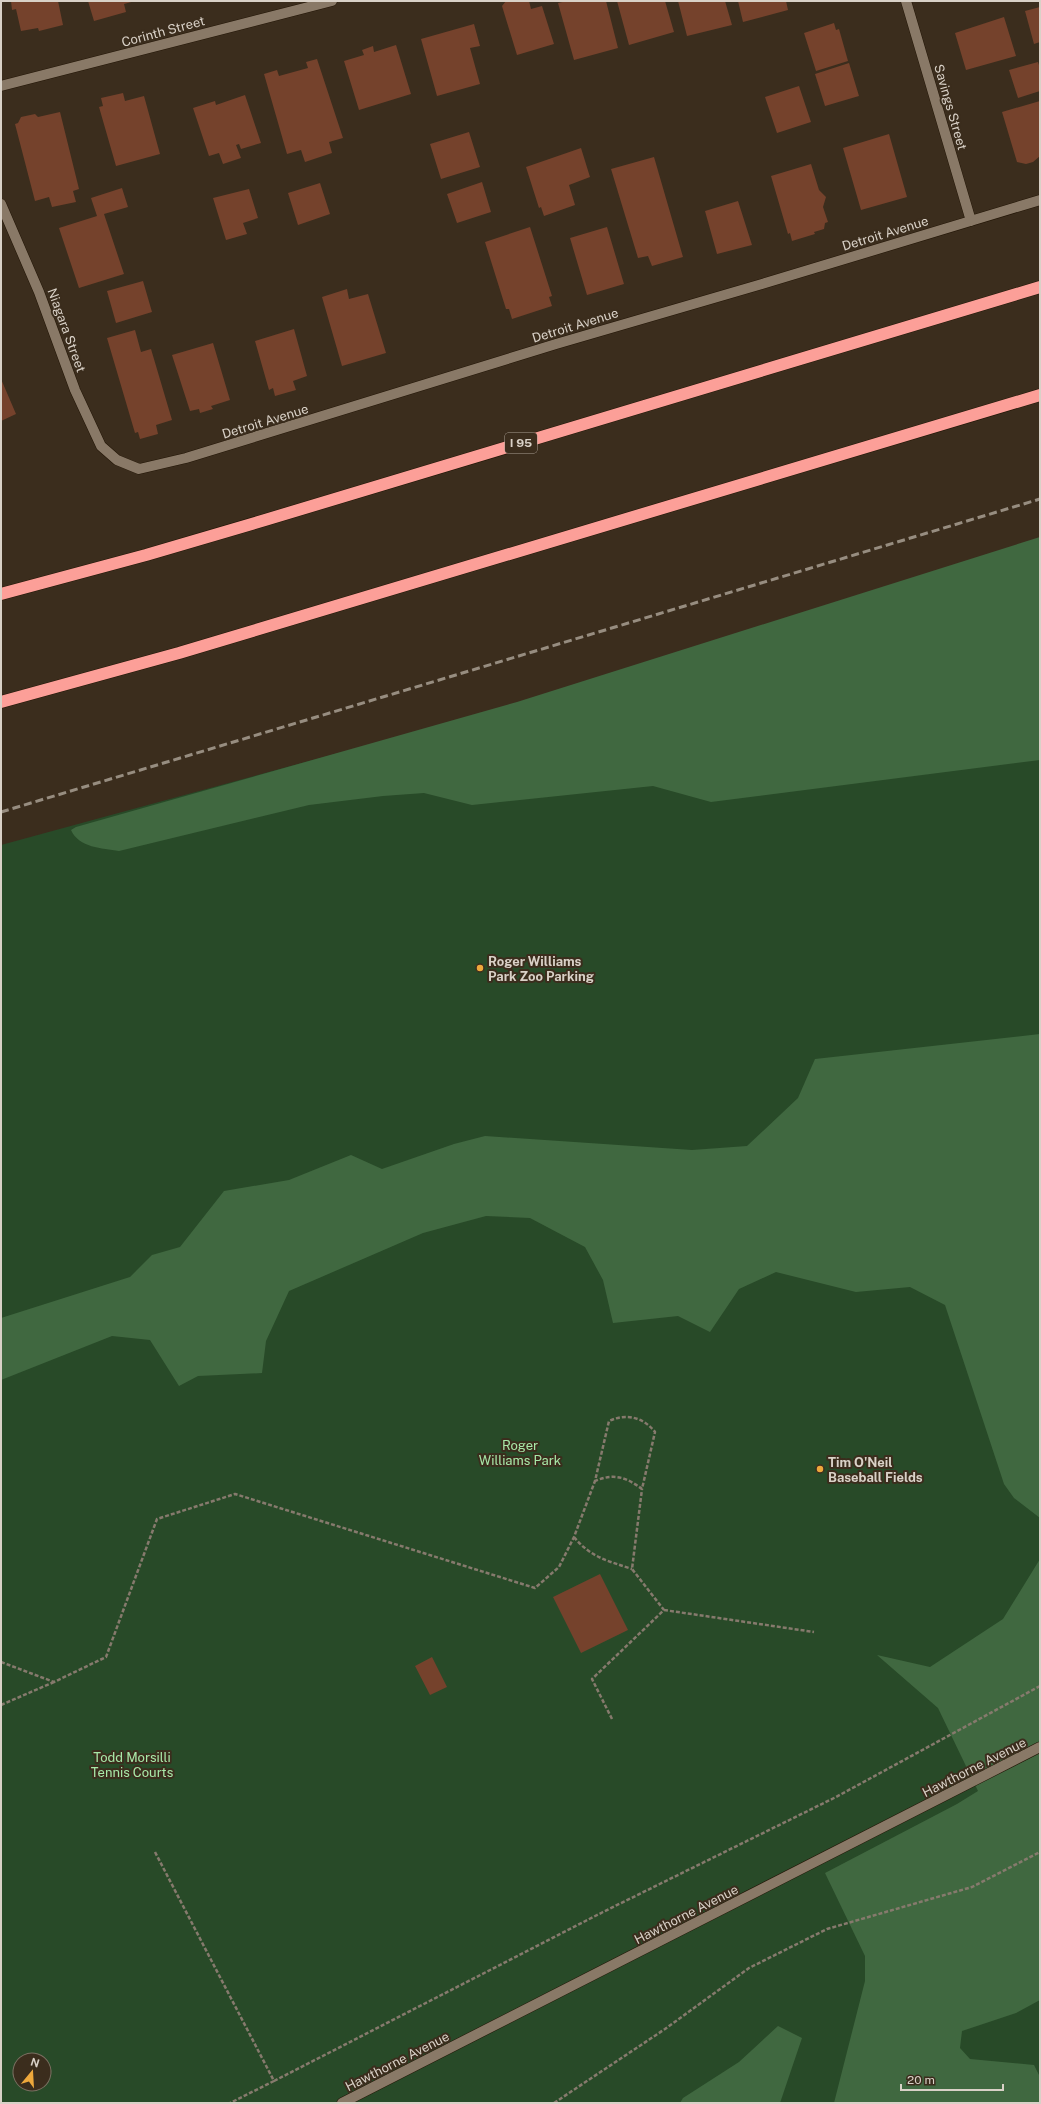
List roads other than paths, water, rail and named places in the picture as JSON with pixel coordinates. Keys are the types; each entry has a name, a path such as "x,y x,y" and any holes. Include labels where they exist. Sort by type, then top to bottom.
{"highway":[{"name":"I 95","path":"1,594 146,555 265,520 1040,287"},
{"path":"1,702 179,653 1040,395"}],"street":[{"name":"Corinth Street","path":"1,86 332,1"},
{"name":"Savings Street","path":"906,1 971,221"},
{"name":"Detroit Avenue","path":"117,460 139,469 186,458 556,344 1040,200"},
{"name":"Niagara Street","path":"1,204 39,292 75,390 101,446 117,460"},
{"name":"Hawthorne Avenue","path":"342,2103 1040,1748"}],"railway":[{"path":"1,812 1040,499"}],"place":[{"name":"Roger Williams Park Zoo Parking","path":"480,968"},
{"name":"Tim O'Neil Baseball Fields","path":"820,1469"}],"park label":[{"name":"Roger Williams Park","path":"520,1452"},
{"name":"Todd Morsilli Tennis Courts","path":"132,1764"}]}
